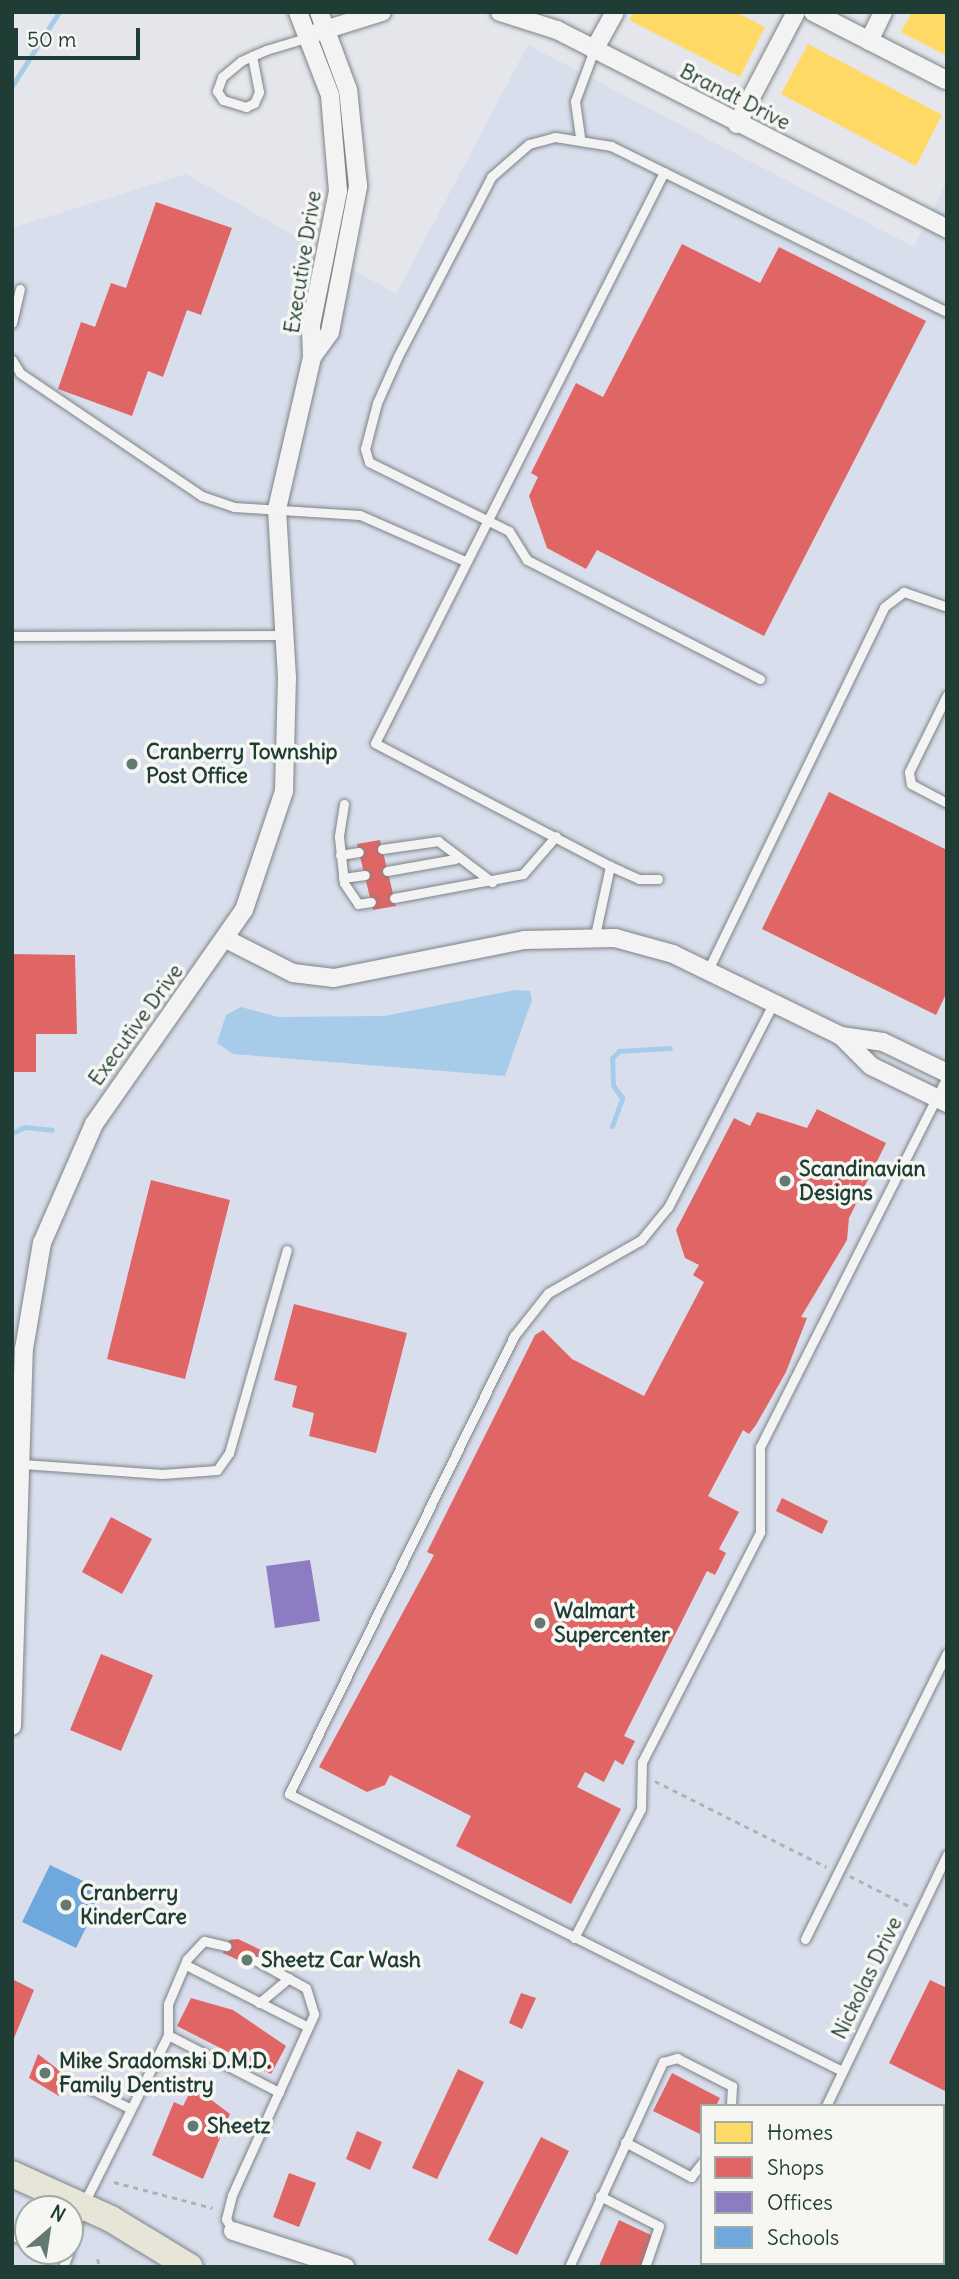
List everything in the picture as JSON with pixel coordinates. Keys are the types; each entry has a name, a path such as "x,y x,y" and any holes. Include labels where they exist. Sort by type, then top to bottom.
{"main road":[{"path":"12,2174 60,2195"},
{"path":"84,2206 190,2267"}],"street":[{"name":"Executive Drive","path":"12,1726 26,1326 57,1200 110,1100 226,939 268,852 284,791 284,635 277,509 312,357 312,325 334,236 339,175 330,95 298,12"},
{"path":"309,37 323,20 382,12"},
{"name":"Brandt Drive","path":"500,12 594,50 947,229"},
{"path":"594,50 615,12"},
{"path":"737,124 796,12"},
{"path":"813,12 946,80"},
{"path":"869,41 883,12"},
{"name":"Executive Drive","path":"312,357 337,307 358,186 352,111 323,20"},
{"path":"226,939 293,973 334,978 524,940 595,935 654,947 708,970 841,1036 871,1066 941,1101"},
{"path":"841,1036 883,1042 947,1074"},
{"path":"233,2231 345,2267"}],"lane":[{"path":"252,56 259,92 254,103 223,100 216,91 222,78 252,56 309,37"},
{"path":"580,137 575,101 594,50"},
{"path":"760,679 527,560 509,531 369,462 374,414 499,167 529,144 580,137 664,172 947,312"},
{"path":"658,878 639,879 610,866 375,743 664,172"},
{"path":"12,323 20,289"},
{"path":"12,360 20,373 202,496 234,507 360,514 466,561"},
{"path":"708,970 884,607 904,592 947,607"},
{"path":"12,636 284,635"},
{"path":"947,695 909,772 911,784 947,803"},
{"path":"344,804 340,855 344,878 358,904 371,902"},
{"path":"394,898 492,882 532,869 555,836"},
{"path":"382,849 438,841 456,859 492,882"},
{"path":"340,855 359,852"},
{"path":"387,871 456,859"},
{"path":"595,935 610,866"},
{"path":"344,878 365,875"},
{"path":"774,1002 667,1208 641,1240 548,1293 514,1336 289,1794 842,2071"},
{"path":"574,1938 640,1810 639,1773 760,1532 760,1447 941,1101 947,1074"},
{"path":"23,1464 162,1475 217,1470 229,1453 286,1250"},
{"path":"805,1939 947,1653"},
{"name":"Nickolas Drive","path":"827,2104 945,1869 947,1854"},
{"path":"84,2203 168,2035 168,2004 197,1944 226,1946"},
{"path":"233,2231 228,2205 314,2014 306,1988 257,1961"},
{"path":"186,1965 308,2027"},
{"path":"259,2003 289,1978"},
{"path":"168,2035 279,2092"},
{"path":"569,2267 625,2142 670,2057 732,2086 731,2104"},
{"path":"85,2086 131,2109"},
{"path":"625,2142 691,2177 700,2166"},
{"path":"600,2196 659,2226 645,2267"}],"path":[{"path":"639,1773 909,1906"},
{"path":"114,2182 213,2208"},
{"path":"97,2259 99,2267"}],"shaded area":[{"path":"528,45 914,247 947,181 947,2267 12,2267 12,228 186,174 396,294"}],"water":[{"path":"515,990 530,991 532,1000 505,1076 233,1054 217,1043 226,1015 241,1007 278,1017 384,1016"}],"building: Homes":[{"path":"634,12 736,12 765,27 740,77 629,20"},
{"path":"912,12 947,12 947,56 901,32"},
{"path":"808,44 942,115 916,166 781,94"}],"building: Shops":[{"path":"156,202 232,228 201,315 187,310 163,377 148,371 132,416 58,389 81,322 95,327 111,283 126,288"},
{"path":"682,244 760,283 779,247 926,321 764,636 597,550 586,569 547,548 529,496 538,477 531,473 576,383 603,397"},
{"path":"829,792 947,850 947,992 936,1015 762,929"},
{"path":"380,840 396,906 373,910 357,844"},
{"path":"12,954 75,955 77,1034 36,1034 36,1072 12,1072"},
{"name":"Walmart Supercenter","path":"817,1109 886,1143 849,1218 847,1240 801,1317 807,1318 786,1372 756,1425 749,1434 743,1430 708,1496 739,1512 719,1549 726,1553 715,1575 707,1571 624,1736 635,1741 623,1765 615,1760 604,1782 585,1772 577,1787 621,1809 571,1904 456,1846 471,1816 390,1775 385,1785 367,1792 319,1767 434,1555 427,1552 535,1335 543,1330 572,1359 644,1396 704,1282 693,1275 699,1265 685,1258 676,1230 734,1118 750,1126 757,1112 807,1128"},
{"path":"151,1180 230,1200 185,1379 107,1359"},
{"path":"294,1304 407,1333 376,1453 309,1436 314,1413 292,1407 297,1386 274,1380"},
{"path":"782,1498 828,1521 822,1534 776,1511"},
{"path":"111,1517 152,1539 122,1594 82,1572"},
{"path":"101,1654 153,1675 121,1751 70,1730"},
{"name":"Sheetz Car Wash","path":"238,1939 261,1950 253,1967 223,1953 229,1940"},
{"path":"12,1979 34,1990 12,2043"},
{"path":"930,1980 947,1988 947,2092 889,2063"},
{"path":"521,1993 536,1998 522,2029 509,2023"},
{"path":"191,1998 233,2010 286,2046 271,2074 177,2026"},
{"name":"Mike Sradomski D.M.D. Family Dentistry","path":"38,2054 68,2077 59,2096 29,2078"},
{"path":"458,2069 484,2082 437,2179 412,2168"},
{"path":"672,2073 720,2098 717,2104 700,2104 700,2134 653,2111"},
{"name":"Sheetz","path":"193,2086 230,2114 203,2179 152,2155 174,2102 183,2106"},
{"path":"357,2131 382,2142 370,2170 346,2159"},
{"path":"541,2137 569,2151 517,2255 488,2240"},
{"path":"289,2173 316,2183 299,2227 273,2217"},
{"path":"945,2187 947,2188 947,2244 945,2243"},
{"path":"619,2220 653,2236 644,2266 599,2266"},
{"path":"775,2265 807,2265 774,2267"}],"building: Offices":[{"path":"310,1560 320,1621 275,1628 266,1566"}],"building: Schools":[{"path":"50,1865 104,1891 76,1948 22,1922"}],"waterway":[{"path":"12,86 59,12"},
{"path":"612,1126 622,1098 613,1085 612,1058 619,1051 670,1048"},
{"path":"12,1133 25,1127 52,1130"}],"place":[{"name":"Cranberry Township Post Office","path":"132,764"},
{"name":"Scandinavian Designs","path":"785,1181"},
{"name":"Walmart Supercenter","path":"540,1623"},
{"name":"Cranberry KinderCare","path":"66,1905"},
{"name":"Sheetz Car Wash","path":"247,1960"},
{"name":"Mike Sradomski D.M.D. Family Dentistry","path":"45,2073"},
{"name":"Sheetz","path":"193,2126"}]}
